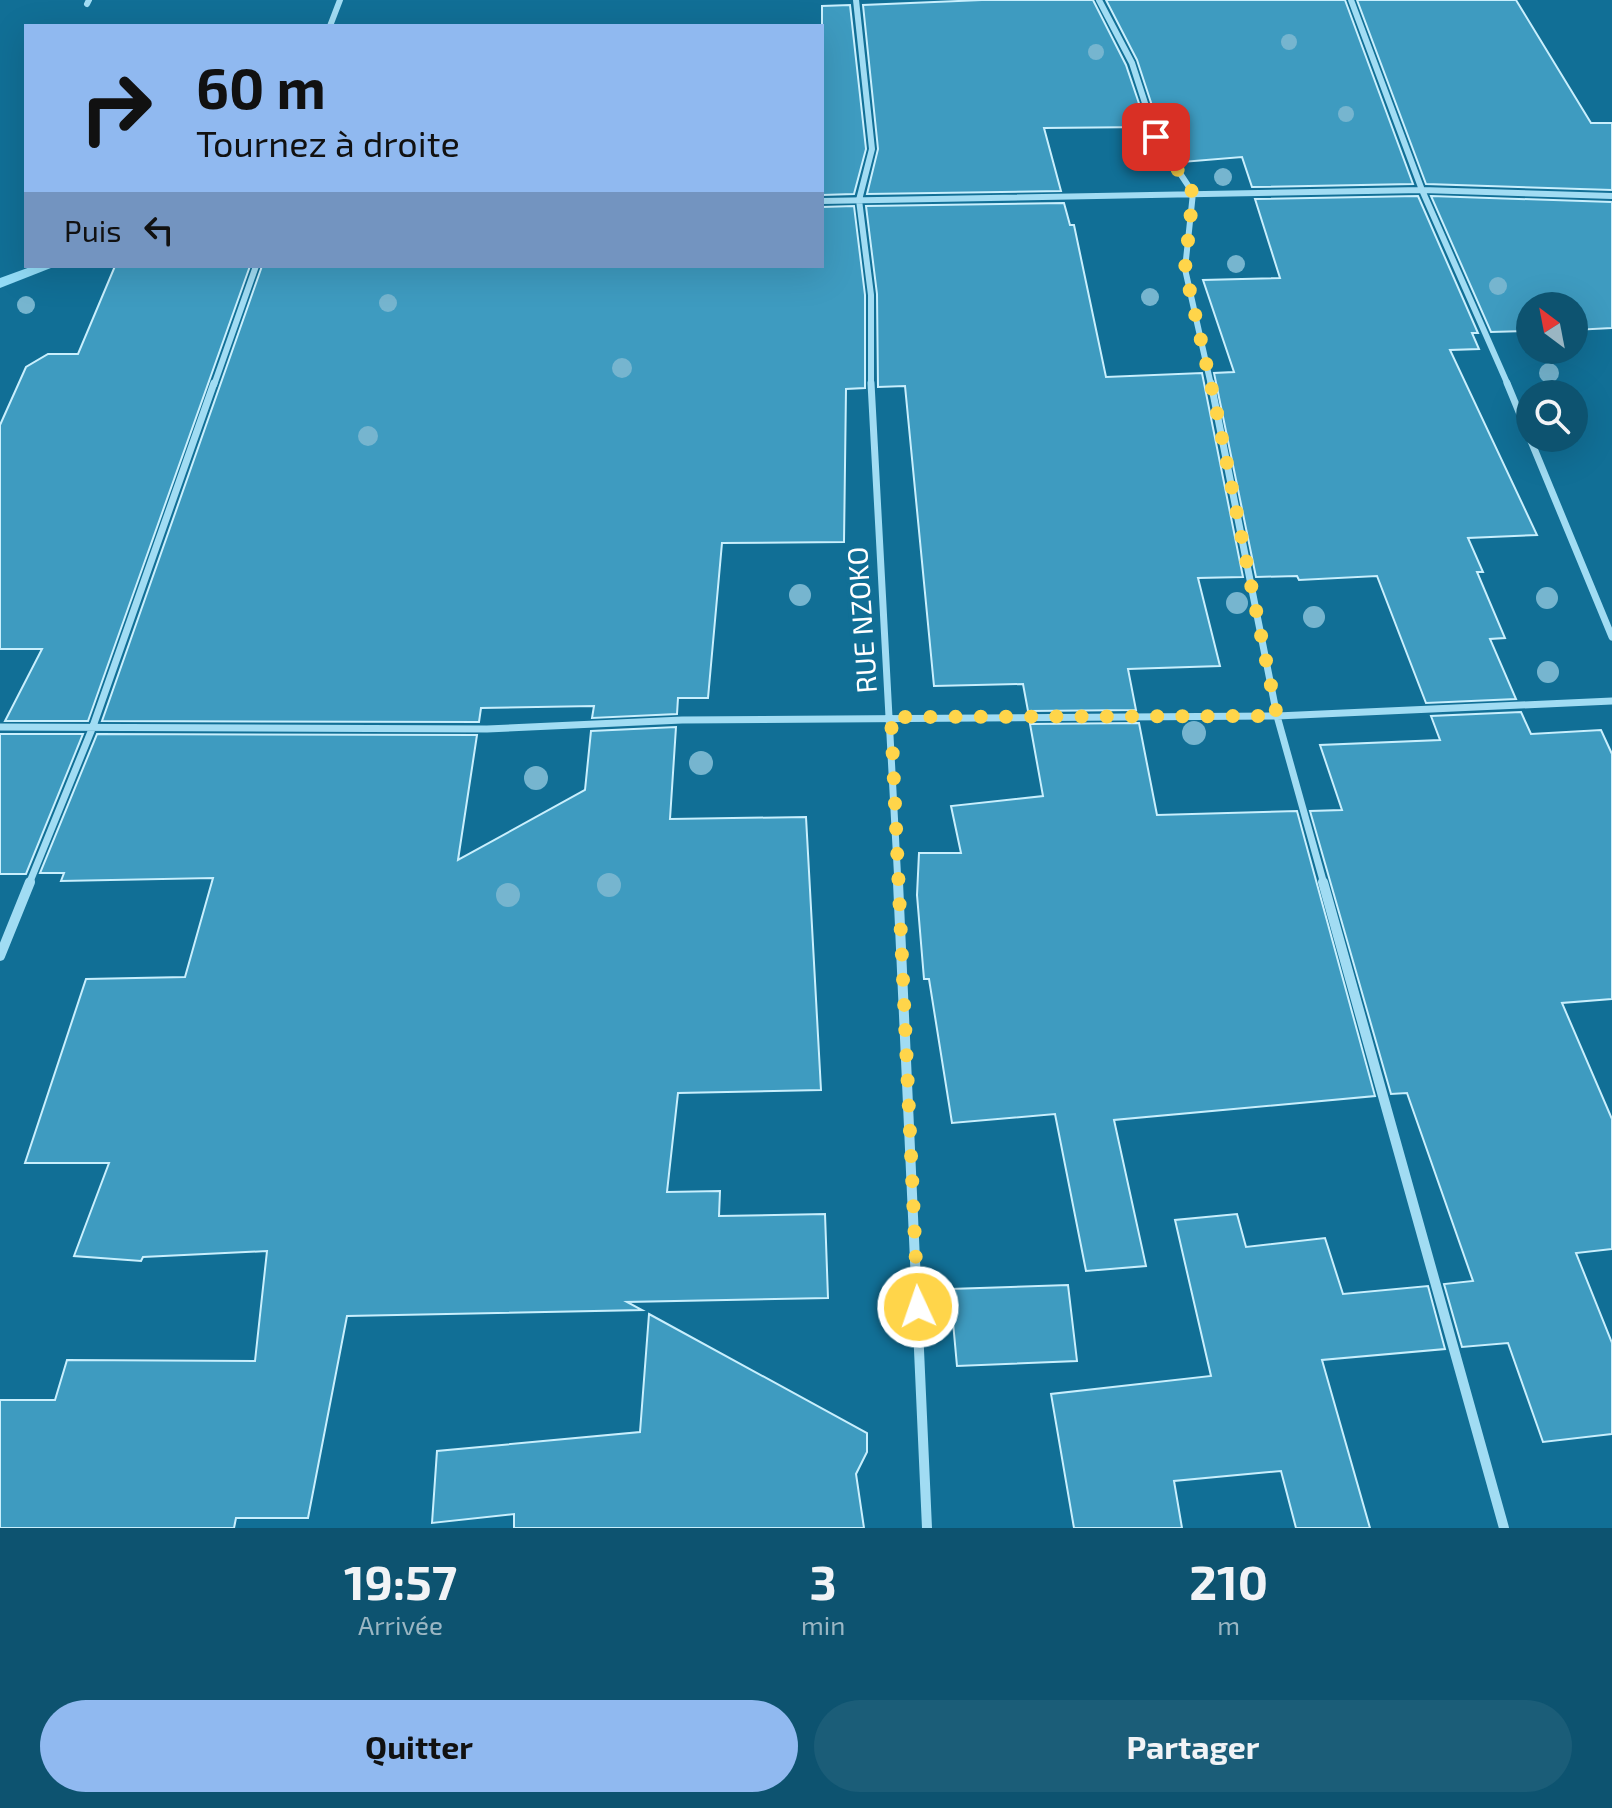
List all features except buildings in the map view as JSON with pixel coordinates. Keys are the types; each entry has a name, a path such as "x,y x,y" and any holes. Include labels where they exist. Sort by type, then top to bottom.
{"street":[{"path":"331,24 340,0"},
{"name":"RUE NZOKO","path":"856,0 872,149 859,200 871,295 871,401 891,717 927,1528"},
{"path":"1099,0 1132,63 1156,137 1193,193 1185,269 1277,716 1504,1528"},
{"path":"1351,0 1422,190 1505,378 1612,637"},
{"path":"824,201 1422,190 1612,196"},
{"path":"0,956 92,729 255,268"},
{"path":"0,727 487,729 682,720 1277,716 1612,701"}],"waterway":[{"path":"0,283 42,268"}],"route":[{"path":"918,1307 891,717 1277,716 1185,269 1193,193 1156,137"}]}
